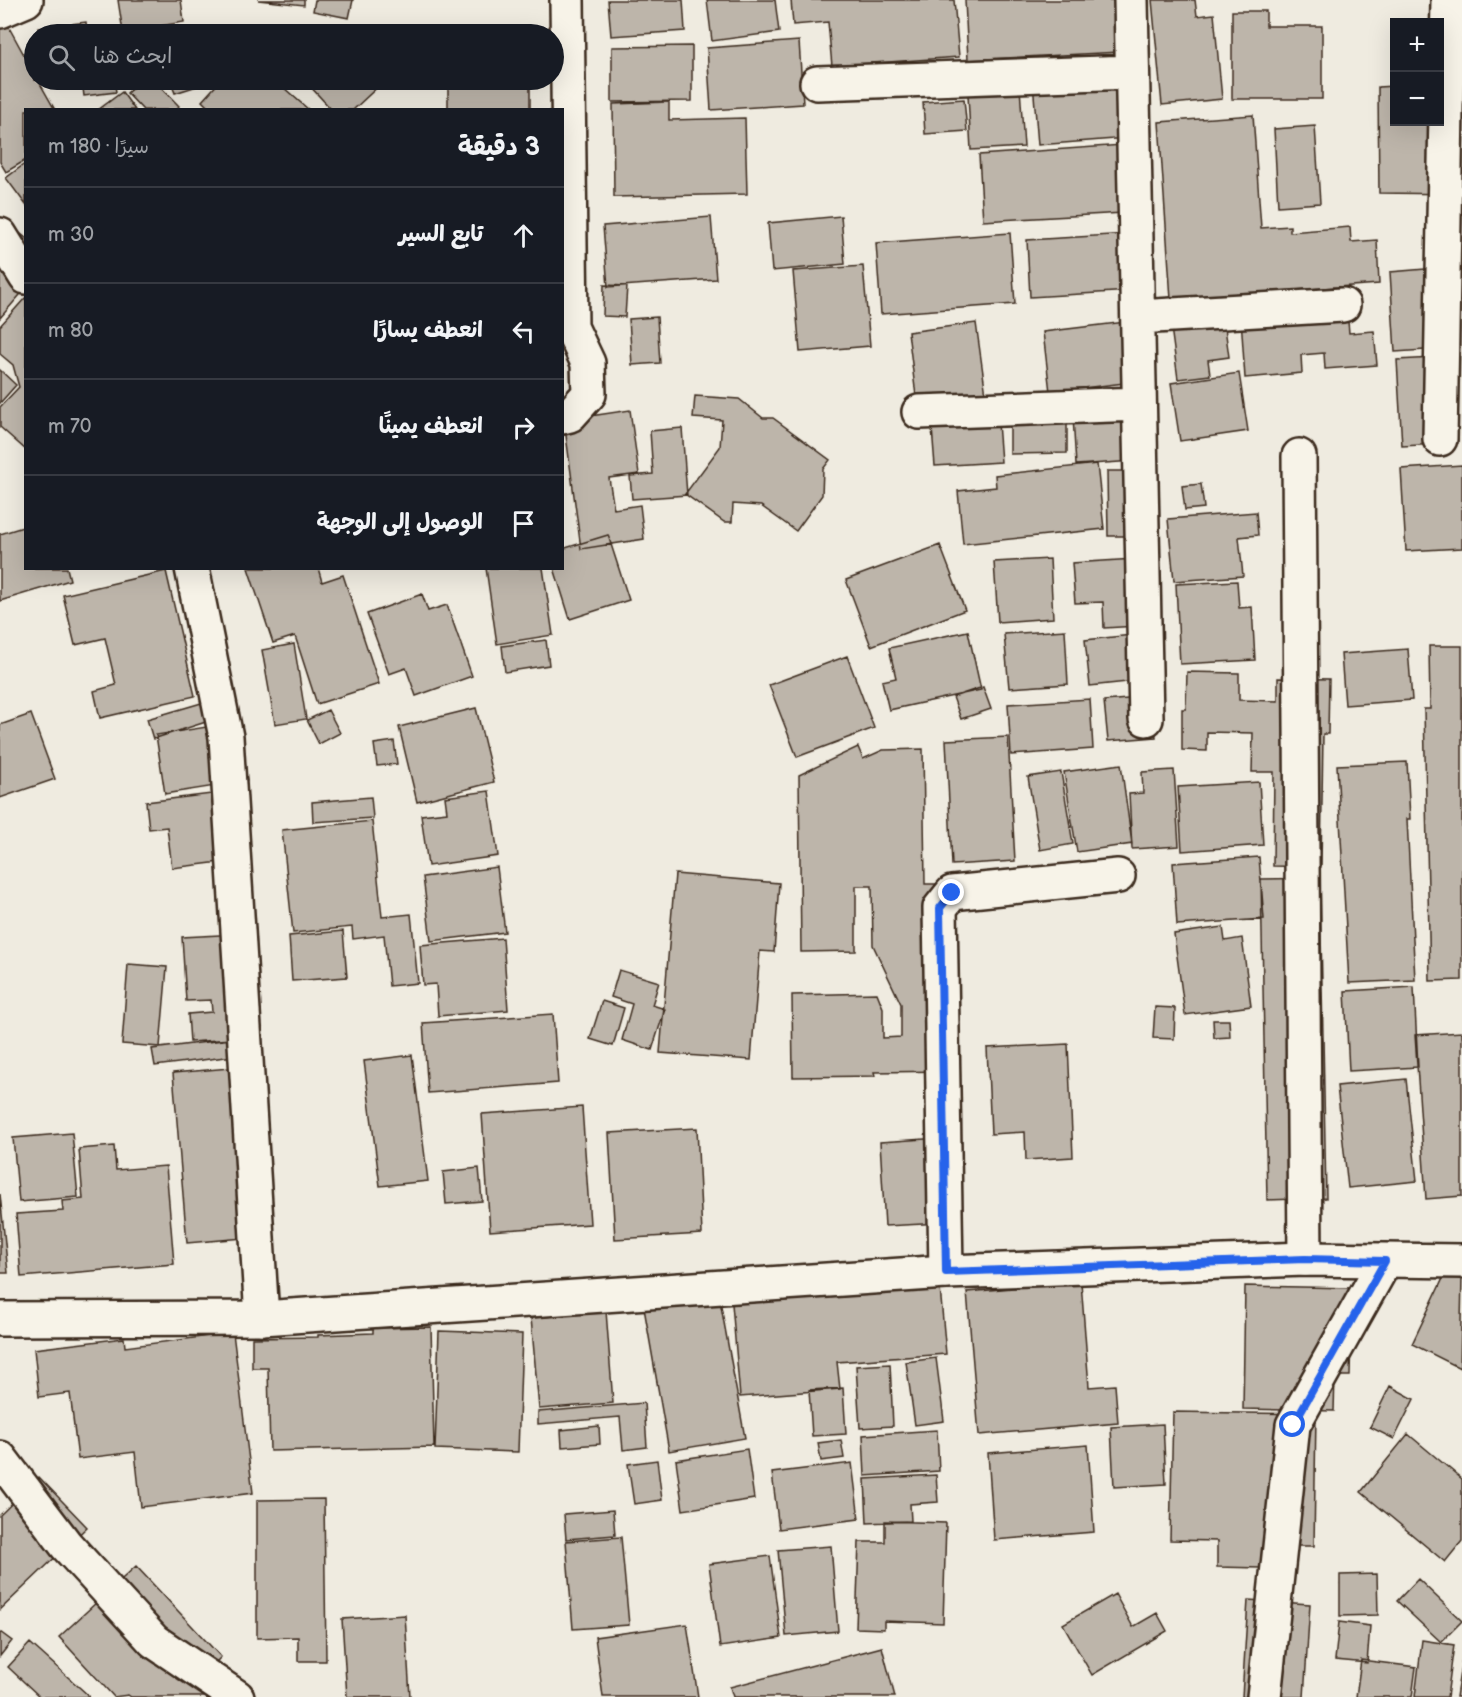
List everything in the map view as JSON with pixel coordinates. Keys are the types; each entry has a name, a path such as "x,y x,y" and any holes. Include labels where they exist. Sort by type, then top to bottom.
{"street":[{"path":"0,11 26,0"},
{"path":"564,416 570,414 589,394 588,363 571,327 567,0"},
{"path":"1131,0 1146,719"},
{"path":"1440,440 1448,0"},
{"path":"817,83 1132,72"},
{"path":"0,235 24,274"},
{"path":"1138,317 1343,305"},
{"path":"919,412 1139,404"},
{"path":"1299,456 1305,1259"},
{"path":"192,570 226,737 262,1318"},
{"path":"946,1272 940,908 952,893 1118,876"},
{"path":"0,1319 262,1318 946,1272 1305,1259 1462,1261"},
{"path":"1264,1697 1293,1425 1385,1261"},
{"path":"0,1458 66,1545 154,1641 237,1697"}],"building":[{"path":"118,0 181,0 184,22 122,24"},
{"path":"258,0 304,0 304,5"},
{"path":"315,0 353,0 349,18 313,11"},
{"path":"608,0 683,0 685,31 611,36"},
{"path":"707,0 775,0 779,32 712,41"},
{"path":"791,0 954,0 959,57 832,66 828,22 793,25"},
{"path":"965,0 1136,0 1139,51 968,60"},
{"path":"1152,0 1195,0 1197,16 1214,14 1222,99 1162,105"},
{"path":"1232,11 1266,11 1266,26 1322,26 1322,99 1232,99"},
{"path":"6,22 24,55 24,90 44,90 54,108 24,108 24,161 6,172 0,162 0,26"},
{"path":"799,41 803,104 711,110 707,48"},
{"path":"692,46 692,101 612,102 612,47"},
{"path":"1019,73 1024,147 971,150 967,77"},
{"path":"1135,74 1140,137 1038,145 1033,82"},
{"path":"1390,86 1390,126 1441,126 1457,194 1379,193 1378,87"},
{"path":"83,90 116,90 116,92 84,96"},
{"path":"130,90 164,90 179,106 178,108 141,108 127,93"},
{"path":"212,90 286,90 307,108 209,108 202,101"},
{"path":"314,90 374,90 355,108 330,108"},
{"path":"448,90 530,90 530,108 448,108"},
{"path":"122,92 134,108 101,108"},
{"path":"964,99 967,131 925,134 923,102"},
{"path":"669,102 669,120 745,118 747,194 614,197 613,104"},
{"path":"1253,115 1261,228 1290,226 1290,232 1350,227 1351,242 1377,240 1379,284 1171,299 1159,122"},
{"path":"1315,126 1320,203 1278,206 1274,129"},
{"path":"1137,144 1141,212 983,221 979,155"},
{"path":"24,164 24,202 6,178"},
{"path":"841,216 845,264 772,271 768,223"},
{"path":"0,217 24,236 24,290 0,318"},
{"path":"711,217 716,279 608,287 603,226"},
{"path":"1010,233 1015,304 881,314 876,243"},
{"path":"1145,233 1148,290 1030,297 1027,240"},
{"path":"863,266 870,346 800,352 793,271"},
{"path":"1449,267 1455,348 1395,352 1390,272"},
{"path":"604,285 627,286 625,317 603,316"},
{"path":"24,299 24,448 0,427 0,407 19,387 13,365 0,354 0,326"},
{"path":"1347,310 1349,333 1374,331 1377,365 1325,369 1324,353 1301,355 1302,373 1245,378 1241,318"},
{"path":"1223,313 1229,357 1208,360 1210,375 1178,379 1170,320"},
{"path":"657,317 660,363 632,365 629,319"},
{"path":"1142,320 1149,380 1050,392 1043,332"},
{"path":"976,323 986,395 917,404 908,332"},
{"path":"1453,357 1458,443 1402,446 1397,360"},
{"path":"0,370 16,385 0,403"},
{"path":"1239,373 1248,431 1180,441 1171,383"},
{"path":"695,396 739,399 763,418 773,418 830,460 823,469 822,495 796,531 761,506 733,504 732,522 724,522 685,494 720,447 722,420 693,418"},
{"path":"630,410 639,474 609,478 614,509 640,505 644,539 581,549 564,420"},
{"path":"997,410 1001,462 935,466 931,415"},
{"path":"1146,411 1149,460 1076,465 1073,417"},
{"path":"1010,413 1067,413 1067,453 1010,454"},
{"path":"682,428 687,495 632,499 630,476 653,474 650,431"},
{"path":"1097,464 1104,529 963,544 958,491 996,487 995,475"},
{"path":"1462,465 1462,548 1406,551 1401,469"},
{"path":"1107,471 1152,471 1152,536 1108,536"},
{"path":"1201,484 1204,508 1185,510 1182,486"},
{"path":"1256,512 1258,535 1239,537 1243,576 1174,581 1168,519"},
{"path":"24,527 24,570 68,570 70,580 0,601 0,534"},
{"path":"608,535 629,600 570,619 555,570 564,570 564,548"},
{"path":"940,545 965,610 871,646 846,580"},
{"path":"1150,558 1155,625 1104,628 1103,602 1075,603 1072,563"},
{"path":"1050,559 1053,618 998,622 994,562"},
{"path":"249,570 319,570 322,582 343,575 379,684 317,704 295,636 273,643"},
{"path":"486,570 543,570 553,635 497,644"},
{"path":"166,571 195,696 100,718 94,691 116,685 105,638 75,645 63,595"},
{"path":"1237,581 1239,608 1252,607 1255,660 1180,664 1176,584"},
{"path":"422,594 428,611 447,605 472,676 416,696 406,668 389,674 367,614"},
{"path":"1065,630 1068,684 1009,688 1004,634"},
{"path":"968,631 981,690 889,710 882,681 896,678 889,648"},
{"path":"1151,633 1155,679 1090,686 1085,640"},
{"path":"546,640 549,665 505,672 502,646"},
{"path":"294,644 306,719 275,724 262,650"},
{"path":"1429,646 1462,646 1462,980 1430,981 1424,709 1430,709"},
{"path":"1408,649 1412,700 1345,705 1341,654"},
{"path":"847,656 874,728 797,757 769,685"},
{"path":"1187,672 1239,673 1239,700 1278,701 1278,678 1329,679 1328,734 1323,734 1321,867 1273,866 1274,772 1252,772 1253,733 1207,732 1207,751 1182,750 1182,709 1186,709"},
{"path":"983,687 991,709 961,719 953,697"},
{"path":"232,694 237,712 153,739 147,719"},
{"path":"1152,697 1156,737 1108,741 1104,701"},
{"path":"1090,699 1093,749 1011,755 1008,704"},
{"path":"476,708 494,782 417,802 399,727"},
{"path":"328,710 340,733 319,744 307,720"},
{"path":"31,714 55,779 0,798 0,725"},
{"path":"238,722 247,781 165,794 156,735"},
{"path":"1008,737 1015,861 952,865 946,740"},
{"path":"394,741 397,764 377,766 374,744"},
{"path":"858,747 863,759 883,750 923,749 925,884 939,884 953,1071 874,1072 875,1076 793,1077 792,995 877,993 883,1008 883,1038 901,1037 901,1004 873,945 872,886 856,886 856,951 801,952 799,775"},
{"path":"1407,762 1410,819 1407,819 1415,980 1349,983 1337,765"},
{"path":"1121,764 1132,844 1077,852 1064,772"},
{"path":"1174,770 1179,846 1132,849 1129,794 1143,793 1142,772"},
{"path":"1061,772 1073,844 1040,850 1028,777"},
{"path":"1259,782 1263,845 1182,851 1178,787"},
{"path":"236,791 244,859 172,868 167,827 149,829 146,802"},
{"path":"489,791 498,856 428,866 421,815 447,812 445,797"},
{"path":"371,797 373,818 313,822 312,802"},
{"path":"372,821 382,917 411,914 418,983 389,986 384,935 353,939 352,927 293,933 282,830"},
{"path":"1259,857 1264,919 1177,925 1173,863"},
{"path":"497,867 505,932 431,941 423,877"},
{"path":"675,874 779,883 774,952 760,951 751,1060 660,1053"},
{"path":"1320,878 1326,1198 1267,1200 1261,879"},
{"path":"1223,927 1225,941 1242,938 1251,1006 1185,1015 1174,934"},
{"path":"343,931 347,977 292,981 289,936"},
{"path":"239,934 245,1038 190,1042 188,1014 212,1012 211,1000 186,1001 182,937"},
{"path":"503,938 508,1010 438,1016 436,984 423,985 420,945"},
{"path":"128,964 167,967 160,1047 122,1044"},
{"path":"619,970 659,982 652,1005 665,1009 652,1050 622,1040 632,1004 611,997"},
{"path":"1414,987 1418,1067 1349,1071 1345,991"},
{"path":"602,1001 624,1008 613,1046 590,1039"},
{"path":"1155,1007 1175,1008 1174,1039 1153,1038"},
{"path":"553,1014 558,1083 428,1093 423,1023"},
{"path":"1213,1020 1229,1020 1230,1037 1214,1038"},
{"path":"1462,1032 1462,1196 1426,1199 1415,1035"},
{"path":"239,1038 241,1055 155,1066 152,1049"},
{"path":"1068,1044 1073,1157 1026,1160 1025,1132 991,1134 987,1048"},
{"path":"412,1055 428,1181 380,1186 364,1061"},
{"path":"241,1067 255,1237 187,1243 173,1073"},
{"path":"1406,1079 1417,1181 1348,1188 1337,1086"},
{"path":"582,1107 590,1224 490,1231 482,1114"},
{"path":"697,1128 702,1234 615,1239 609,1133"},
{"path":"72,1133 78,1197 19,1202 13,1138"},
{"path":"955,1137 961,1222 885,1226 880,1142"},
{"path":"114,1146 116,1170 166,1166 174,1264 21,1277 16,1214 63,1211 62,1201 83,1199 79,1149"},
{"path":"479,1168 482,1201 446,1204 443,1172"},
{"path":"0,1194 8,1273 0,1273"},
{"path":"1447,1270 1462,1277 1460,1368 1412,1344"},
{"path":"1081,1282 1089,1387 1115,1385 1118,1423 979,1435 967,1292"},
{"path":"1245,1286 1352,1288 1350,1376 1335,1376 1334,1411 1243,1409"},
{"path":"940,1288 946,1354 837,1362 840,1389 740,1397 732,1304"},
{"path":"719,1295 745,1438 669,1451 644,1308"},
{"path":"606,1311 613,1403 539,1409 531,1318"},
{"path":"431,1327 434,1447 270,1451 268,1368 252,1368 252,1338 318,1337 318,1335 373,1333 373,1328"},
{"path":"439,1331 522,1334 518,1452 435,1449"},
{"path":"233,1333 253,1493 141,1507 135,1452 78,1459 70,1393 39,1397 34,1349 124,1338 125,1347"},
{"path":"936,1358 944,1421 915,1425 906,1362"},
{"path":"890,1364 893,1426 860,1428 856,1366"},
{"path":"1390,1386 1414,1399 1394,1439 1370,1427"},
{"path":"843,1388 846,1434 812,1436 809,1390"},
{"path":"644,1403 647,1447 623,1450 620,1417 538,1424 538,1412"},
{"path":"1173,1412 1316,1414 1314,1546 1262,1546 1261,1568 1217,1567 1217,1541 1170,1540"},
{"path":"1163,1424 1166,1484 1114,1487 1111,1427"},
{"path":"599,1426 600,1444 562,1447 561,1430"},
{"path":"937,1430 939,1471 865,1476 863,1435"},
{"path":"1408,1434 1462,1479 1462,1541 1445,1562 1361,1492"},
{"path":"841,1440 844,1458 821,1461 818,1443"},
{"path":"1088,1445 1094,1532 994,1540 988,1453"},
{"path":"747,1449 754,1499 683,1510 676,1460"},
{"path":"657,1460 662,1500 634,1504 628,1464"},
{"path":"852,1463 859,1519 779,1529 772,1473"},
{"path":"936,1475 938,1502 910,1504 911,1521 867,1523 865,1479"},
{"path":"39,1477 87,1527 0,1610 0,1515"},
{"path":"324,1499 326,1661 298,1661 298,1637 257,1638 257,1500"},
{"path":"613,1510 615,1535 566,1539 564,1514"},
{"path":"885,1521 946,1523 943,1623 884,1621 884,1629 856,1628 859,1542 885,1542"},
{"path":"621,1537 629,1625 573,1629 566,1541"},
{"path":"831,1546 838,1631 786,1636 778,1550"},
{"path":"770,1556 781,1638 720,1647 709,1564"},
{"path":"136,1566 221,1657 210,1668 208,1697 131,1697 128,1695 114,1697 59,1637"},
{"path":"1377,1574 1378,1615 1340,1616 1340,1575"},
{"path":"1418,1579 1462,1621 1441,1642 1397,1601"},
{"path":"1115,1594 1133,1627 1157,1613 1167,1631 1092,1675 1063,1624"},
{"path":"1248,1600 1310,1604 1304,1697 1242,1697"},
{"path":"405,1615 410,1697 347,1697 342,1619"},
{"path":"1339,1622 1370,1626 1367,1663 1335,1660"},
{"path":"687,1624 698,1697 603,1697 595,1637"},
{"path":"0,1632 12,1641 0,1656"},
{"path":"1422,1640 1454,1645 1447,1697 1415,1697"},
{"path":"30,1643 89,1696 40,1697 8,1667"},
{"path":"882,1647 895,1697 733,1697 730,1687"},
{"path":"1462,1659 1462,1697 1456,1697"},
{"path":"1361,1660 1416,1667 1412,1697 1356,1697"}],"route":[{"path":"952,893 940,908 946,1272 1305,1259 1385,1261 1293,1425"}]}
